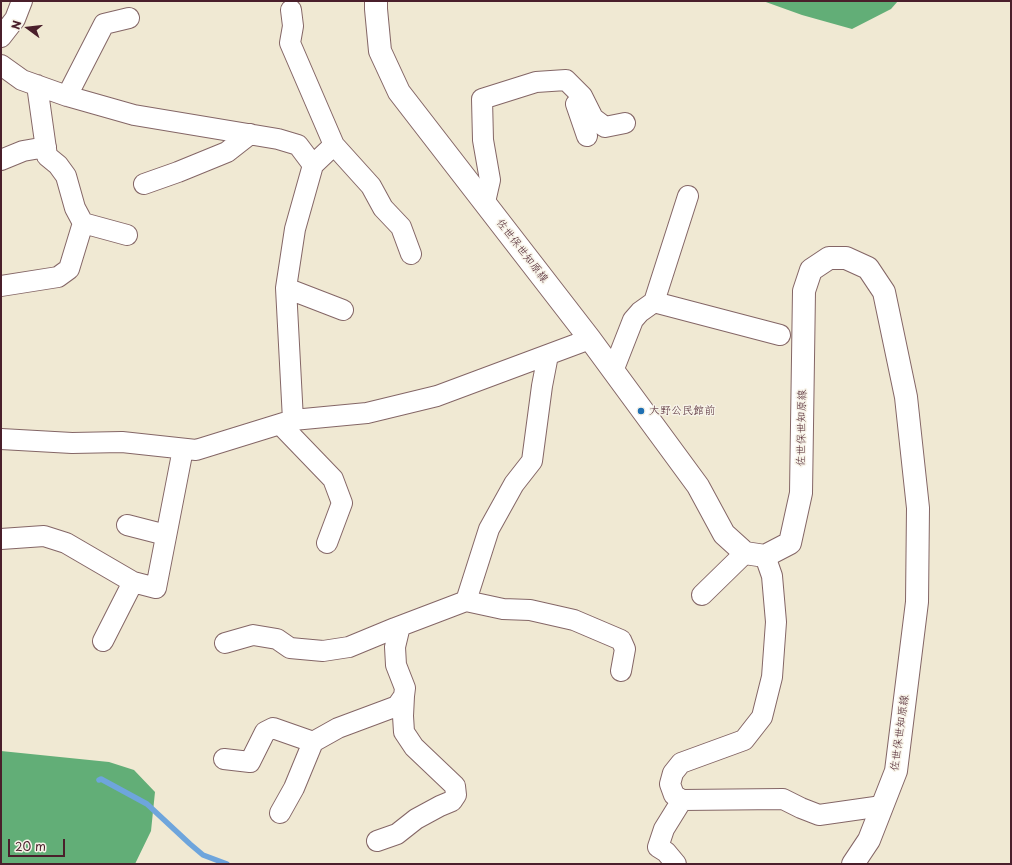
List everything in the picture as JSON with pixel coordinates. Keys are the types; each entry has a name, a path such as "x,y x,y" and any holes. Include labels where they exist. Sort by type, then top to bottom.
{"main road":[{"name":"佐世保世知原線","path":"376,1 380,51 399,92 614,371 698,486 724,534 755,554 790,543 801,493 804,291 811,270 829,258 846,258 868,268 884,292 906,397 918,508 916,609 896,771 869,840 853,864"}],"street":[{"path":"1,37 15,19 22,1"},
{"path":"292,10 293,26 290,43 334,145 372,186 383,208 402,227 411,254"},
{"path":"67,96 104,24 129,18"},
{"path":"1,65 22,80 67,96 134,114 278,139 298,145 314,164"},
{"path":"485,202 490,180 483,140 482,99 536,82 566,80 582,96 594,118 605,127 625,123"},
{"path":"566,80 587,136"},
{"path":"1,286 58,277 69,269 83,223 75,208 66,176 58,165 47,156 36,85"},
{"path":"144,184 227,152 250,134"},
{"path":"327,543 342,503 333,479 286,422 286,288 295,229 314,164 334,145"},
{"path":"1,160 23,151 46,146"},
{"path":"614,371 633,320 640,312 654,302 688,196"},
{"path":"83,223 127,235"},
{"path":"286,288 343,310"},
{"path":"654,302 780,335"},
{"path":"1,439 72,443 122,442 196,450 286,422 367,412 437,396 590,339"},
{"path":"466,601 488,529 514,484 532,461 542,386 548,354"},
{"path":"1,539 44,536 66,544 134,582 156,588 183,449"},
{"path":"127,525 166,535"},
{"path":"702,595 755,554 772,576 776,622 772,676 762,717 744,740 681,763 673,773 670,784 674,794 682,800 783,798 801,808 819,815 882,806"},
{"path":"103,642 134,582"},
{"path":"225,643 253,635 277,639 290,648 323,651 350,647 466,601 503,609 530,610 574,620 621,640 624,649 621,671"},
{"path":"377,841 397,834 416,819 452,801 456,795 455,786 414,747 404,732 403,716 405,688 396,665 395,646 400,626"},
{"path":"280,813 294,788 313,742 338,728 397,706 404,696"},
{"path":"224,759 250,762 265,732 273,728 313,742"},
{"path":"676,864 666,852 658,847 664,829 682,800"}],"green space":[{"path":"763,1 898,1 891,9 852,29 802,15"},
{"path":"1,751 109,762 134,770 155,792 151,831 135,864 1,864"}],"waterway":[{"path":"99,780 101,779 147,804 203,855 227,864"}],"place":[{"name":"大野公民館前","path":"641,411"}]}
